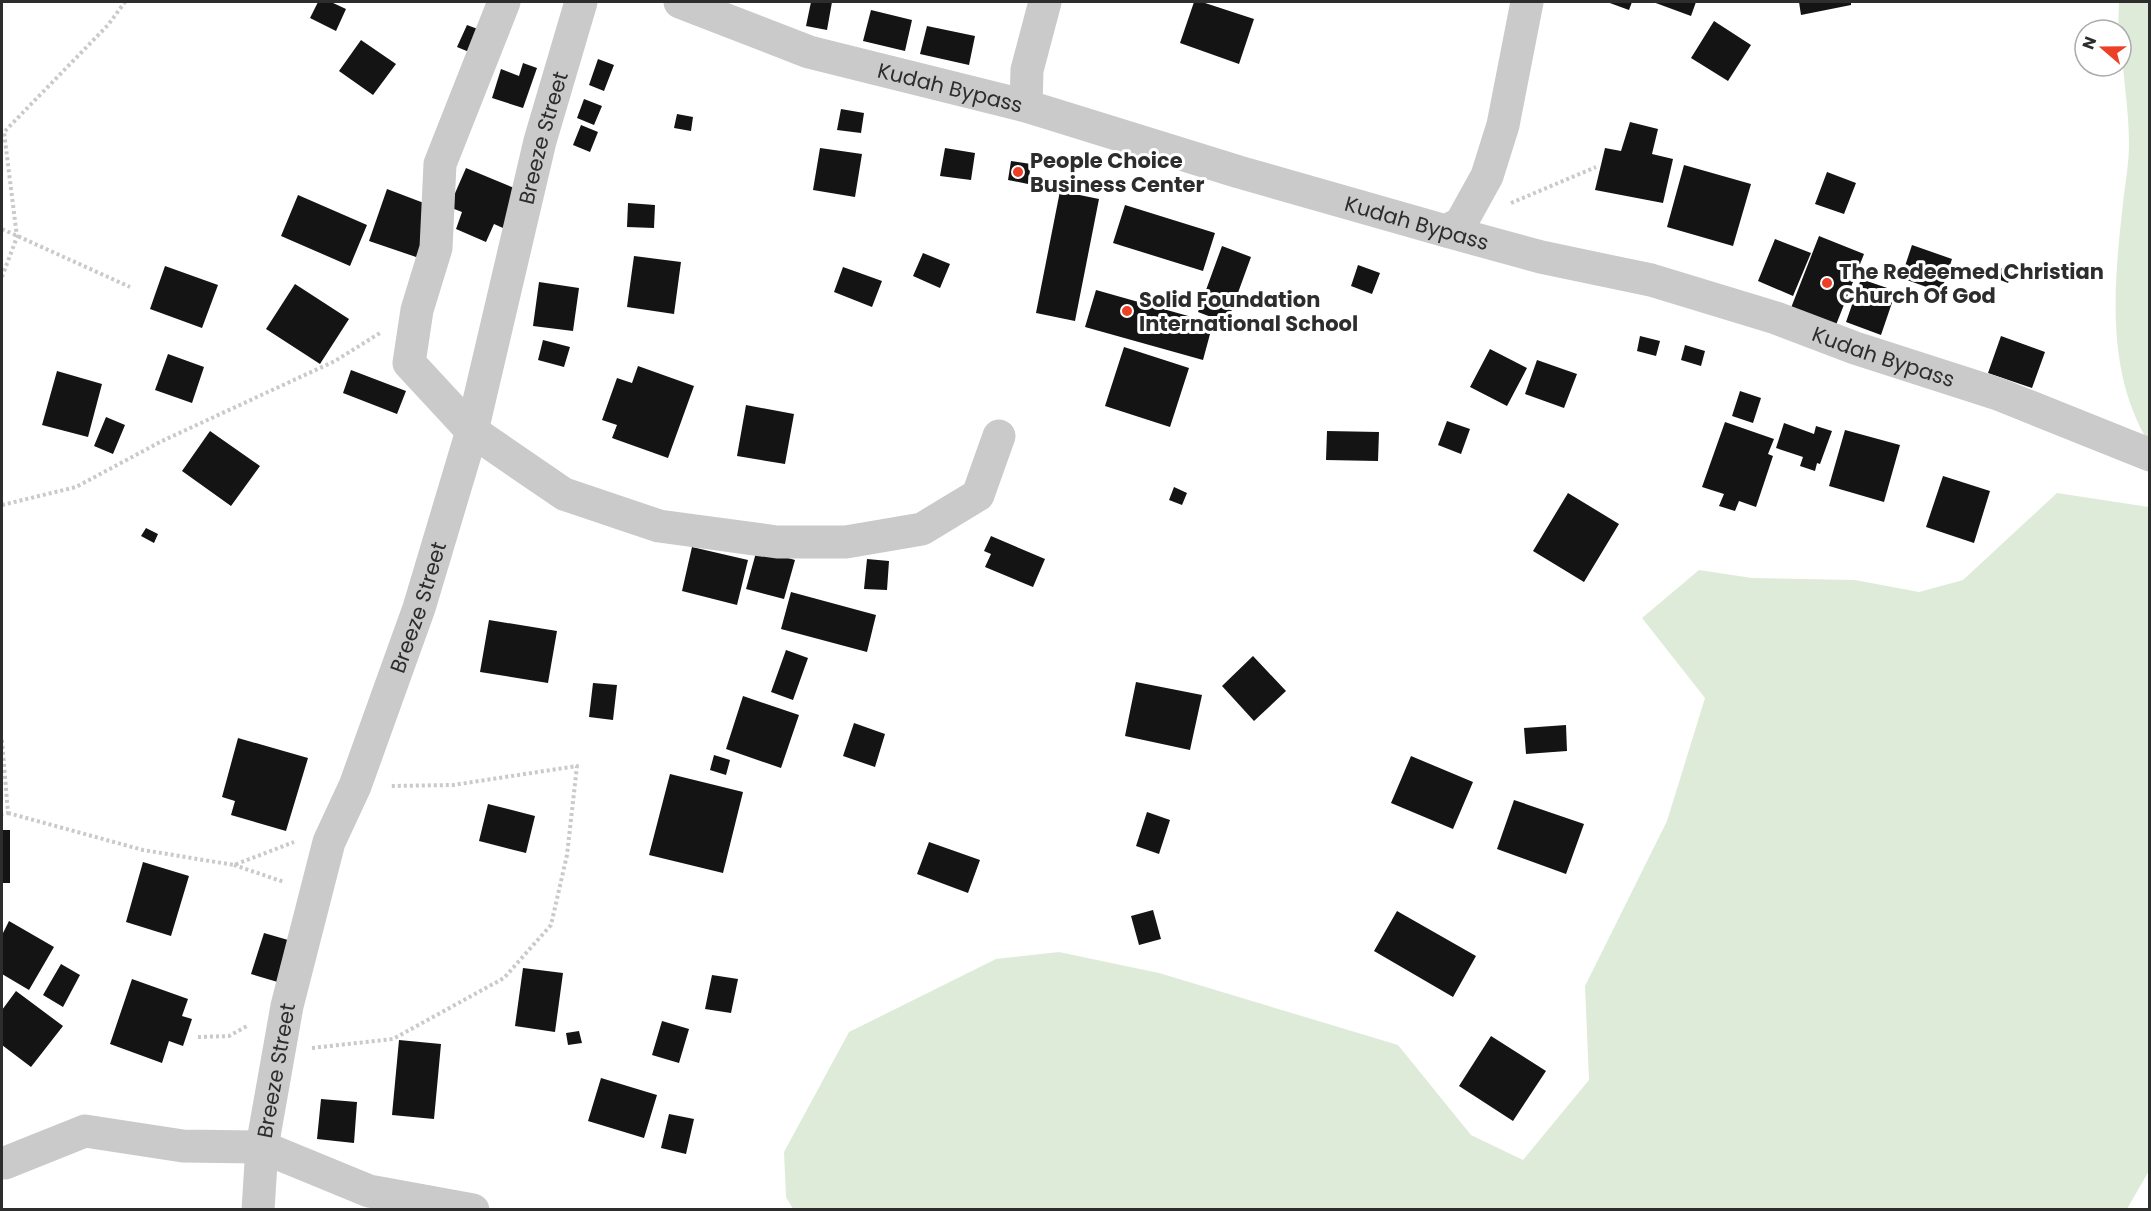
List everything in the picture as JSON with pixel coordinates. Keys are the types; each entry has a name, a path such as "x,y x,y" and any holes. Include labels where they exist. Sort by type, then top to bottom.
{"street":[{"path":"504,2 440,164 436,248 417,310 409,363 472,431 564,494 659,526 777,542 846,542 922,529 978,495 999,436"},
{"name":"Breeze Street","path":"258,1209 262,1147 287,1006 329,842 356,786 419,608 472,431 540,141 581,2"},
{"name":"Kudah Bypass","path":"680,2 809,52 1026,106 1239,172 1454,227 1541,256 1651,280 1776,318 1855,348 1998,394 2150,455"},
{"path":"1026,106 1027,70 1045,2"},
{"path":"1454,227 1487,176 1503,125 1527,2"},
{"path":"5,1163 85,1131 183,1146 262,1147 369,1191 473,1209"}],"path":[{"path":"2,277 17,237 3,133 108,25 125,2"},
{"path":"1454,227 1494,213 1518,200 1552,188 1596,167"},
{"path":"2,230 130,287"},
{"path":"2,505 76,487 172,436 335,361 417,310"},
{"path":"2,740 8,813"},
{"path":"280,1052 393,1039 504,978 551,925 567,855 577,766 453,786 356,786"},
{"path":"2,814 8,813 143,850 234,865 316,893"},
{"path":"234,865 298,840"},
{"path":"198,1037 229,1036 287,1006"}],"green space":[{"path":"2119,2 2149,2 2149,443 2135,415 2125,387 2116,326 2117,265 2129,144 2124,78 2133,78 2133,18 2118,18"},
{"path":"2057,493 2149,507 2150,1169 2127,1209 793,1209 786,1197 784,1152 849,1032 996,959 1059,952 1159,973 1398,1045 1471,1135 1523,1160 1589,1080 1585,986 1667,821 1705,698 1642,618 1699,570 1752,578 1855,580 1919,592 1963,580"}],"building":[{"path":"318,2 331,2 346,9 336,31 310,18"},
{"path":"811,2 832,2 827,30 806,26"},
{"path":"1194,2 1202,2 1254,19 1239,64 1180,43"},
{"path":"1607,2 1632,2 1629,10"},
{"path":"1653,2 1696,2 1691,16"},
{"path":"1799,2 1851,2 1851,5 1801,15"},
{"path":"871,10 912,20 905,51 863,41"},
{"path":"1714,21 1751,45 1728,81 1691,58"},
{"path":"467,25 483,31 474,54 457,47"},
{"path":"927,26 975,36 969,65 920,54"},
{"path":"361,40 396,64 373,95 339,71"},
{"path":"598,59 614,65 604,91 589,85"},
{"path":"523,63 537,68 523,108 492,98 501,69 519,76"},
{"path":"584,99 602,106 594,125 577,118"},
{"path":"841,109 864,113 861,133 837,130"},
{"path":"677,114 693,117 691,131 674,128"},
{"path":"1630,122 1658,129 1652,154 1673,159 1663,203 1595,190 1605,148 1621,151"},
{"path":"581,125 598,132 590,152 573,145"},
{"path":"820,148 862,154 855,197 813,190"},
{"path":"945,148 975,153 971,180 940,176"},
{"path":"1011,161 1031,164 1028,184 1008,180"},
{"path":"1684,165 1751,184 1733,246 1667,227"},
{"path":"466,168 519,190 503,228 494,224 486,242 456,229 462,212 449,207"},
{"path":"1827,172 1856,183 1844,214 1815,204"},
{"path":"387,189 437,208 419,258 369,241"},
{"path":"1060,191 1099,199 1075,321 1036,313"},
{"path":"298,195 367,225 350,266 281,236"},
{"path":"628,203 655,205 654,228 627,227"},
{"path":"1125,205 1215,233 1203,271 1113,243"},
{"name":"The Redeemed Christian Church Of God","path":"1819,236 1864,254 1834,330 1789,313"},
{"path":"1775,239 1811,253 1793,296 1758,281"},
{"path":"1912,245 1952,259 1941,292 1901,278"},
{"path":"1222,246 1251,257 1227,323 1198,312"},
{"path":"923,253 950,264 940,288 913,276"},
{"path":"634,256 681,262 674,314 627,307"},
{"path":"1358,265 1380,273 1372,294 1351,286"},
{"path":"165,266 218,285 202,328 150,309"},
{"path":"843,267 882,281 872,307 834,292"},
{"path":"2000,268 2013,273 2008,283 1995,278"},
{"path":"1861,279 1896,291 1881,335 1846,322"},
{"path":"539,282 579,288 573,331 533,326"},
{"path":"295,284 349,319 320,364 266,329"},
{"path":"1096,290 1213,323 1203,360 1085,327"},
{"path":"1640,336 1660,341 1656,356 1637,351"},
{"path":"2001,336 2045,352 2032,388 1988,373"},
{"path":"543,340 570,347 564,367 538,360"},
{"path":"1685,345 1705,351 1701,366 1681,360"},
{"path":"1124,347 1189,368 1170,427 1105,406"},
{"path":"1490,349 1527,368 1507,406 1470,387"},
{"path":"168,354 204,367 192,403 155,390"},
{"path":"1537,360 1577,374 1564,408 1525,394"},
{"path":"638,366 694,386 668,458 612,438 617,425 602,420 617,378 632,383"},
{"path":"351,370 406,391 397,414 343,393"},
{"path":"57,371 102,384 88,437 42,425"},
{"path":"1740,391 1761,398 1753,423 1732,416"},
{"path":"746,405 794,414 785,464 737,456"},
{"path":"106,417 125,425 113,454 94,446"},
{"path":"1447,421 1470,429 1461,454 1438,445"},
{"path":"1725,422 1774,439 1768,454 1773,456 1756,507 1739,501 1735,511 1719,506 1724,494 1702,487"},
{"path":"1784,423 1814,434 1816,426 1832,431 1820,464 1817,463 1815,471 1800,466 1803,457 1776,448"},
{"path":"1845,430 1900,445 1884,502 1829,486"},
{"path":"210,431 260,466 231,506 182,471"},
{"path":"1327,431 1379,432 1378,461 1326,460"},
{"path":"1943,476 1990,491 1974,543 1926,527"},
{"path":"1174,487 1187,493 1182,505 1169,500"},
{"path":"1568,493 1619,524 1584,582 1533,551"},
{"path":"146,528 158,534 154,543 141,536"},
{"path":"991,536 1045,559 1033,587 985,567 991,554 984,551"},
{"path":"692,547 748,560 737,605 682,591"},
{"path":"757,549 795,560 784,599 746,589"},
{"path":"867,559 889,561 887,590 864,589"},
{"path":"791,592 876,615 867,652 781,629"},
{"path":"489,620 557,631 548,683 480,672"},
{"path":"786,650 808,658 793,700 771,692"},
{"path":"1253,656 1286,691 1254,721 1222,686"},
{"path":"1136,682 1202,695 1190,750 1125,736"},
{"path":"593,683 617,685 613,720 589,717"},
{"path":"743,696 799,715 781,768 726,749"},
{"path":"854,723 885,734 875,767 843,756"},
{"path":"1566,725 1567,751 1526,754 1524,728"},
{"path":"238,738 308,758 286,831 231,815 235,801 222,797"},
{"path":"714,755 730,760 726,775 710,770"},
{"path":"1411,756 1473,782 1453,829 1391,803"},
{"path":"670,774 743,792 723,873 649,855"},
{"path":"1514,800 1584,824 1566,874 1497,849"},
{"path":"488,804 535,816 526,853 479,841"},
{"path":"1147,812 1170,820 1159,854 1136,846"},
{"path":"2,830 10,830 10,883 2,883"},
{"path":"929,842 980,860 968,893 917,874"},
{"path":"143,862 189,876 171,936 126,922"},
{"path":"1153,910 1161,939 1139,945 1131,916"},
{"path":"1397,911 1476,956 1453,997 1374,951"},
{"path":"9,921 54,947 29,990 2,974 2,935"},
{"path":"264,933 295,942 281,983 251,974"},
{"path":"61,964 80,975 63,1007 43,995"},
{"path":"523,968 563,973 555,1032 515,1026"},
{"path":"712,975 738,979 731,1013 705,1009"},
{"path":"132,979 188,999 182,1016 192,1019 183,1046 169,1041 162,1063 110,1044"},
{"path":"16,991 63,1026 31,1067 2,1045 2,1010"},
{"path":"662,1021 689,1029 679,1063 652,1055"},
{"path":"579,1031 582,1043 568,1045 566,1033"},
{"path":"1491,1036 1546,1071 1513,1121 1459,1086"},
{"path":"399,1040 441,1044 434,1119 392,1115"},
{"path":"601,1078 657,1095 644,1138 588,1121"},
{"path":"321,1099 357,1102 354,1143 317,1139"},
{"path":"669,1114 694,1119 686,1154 661,1148"}],"place":[{"name":"People Choice Business Center","path":"1018,172"},
{"name":"The Redeemed Christian Church Of God","path":"1827,283"},
{"name":"Solid Foundation International School","path":"1127,311"}]}
